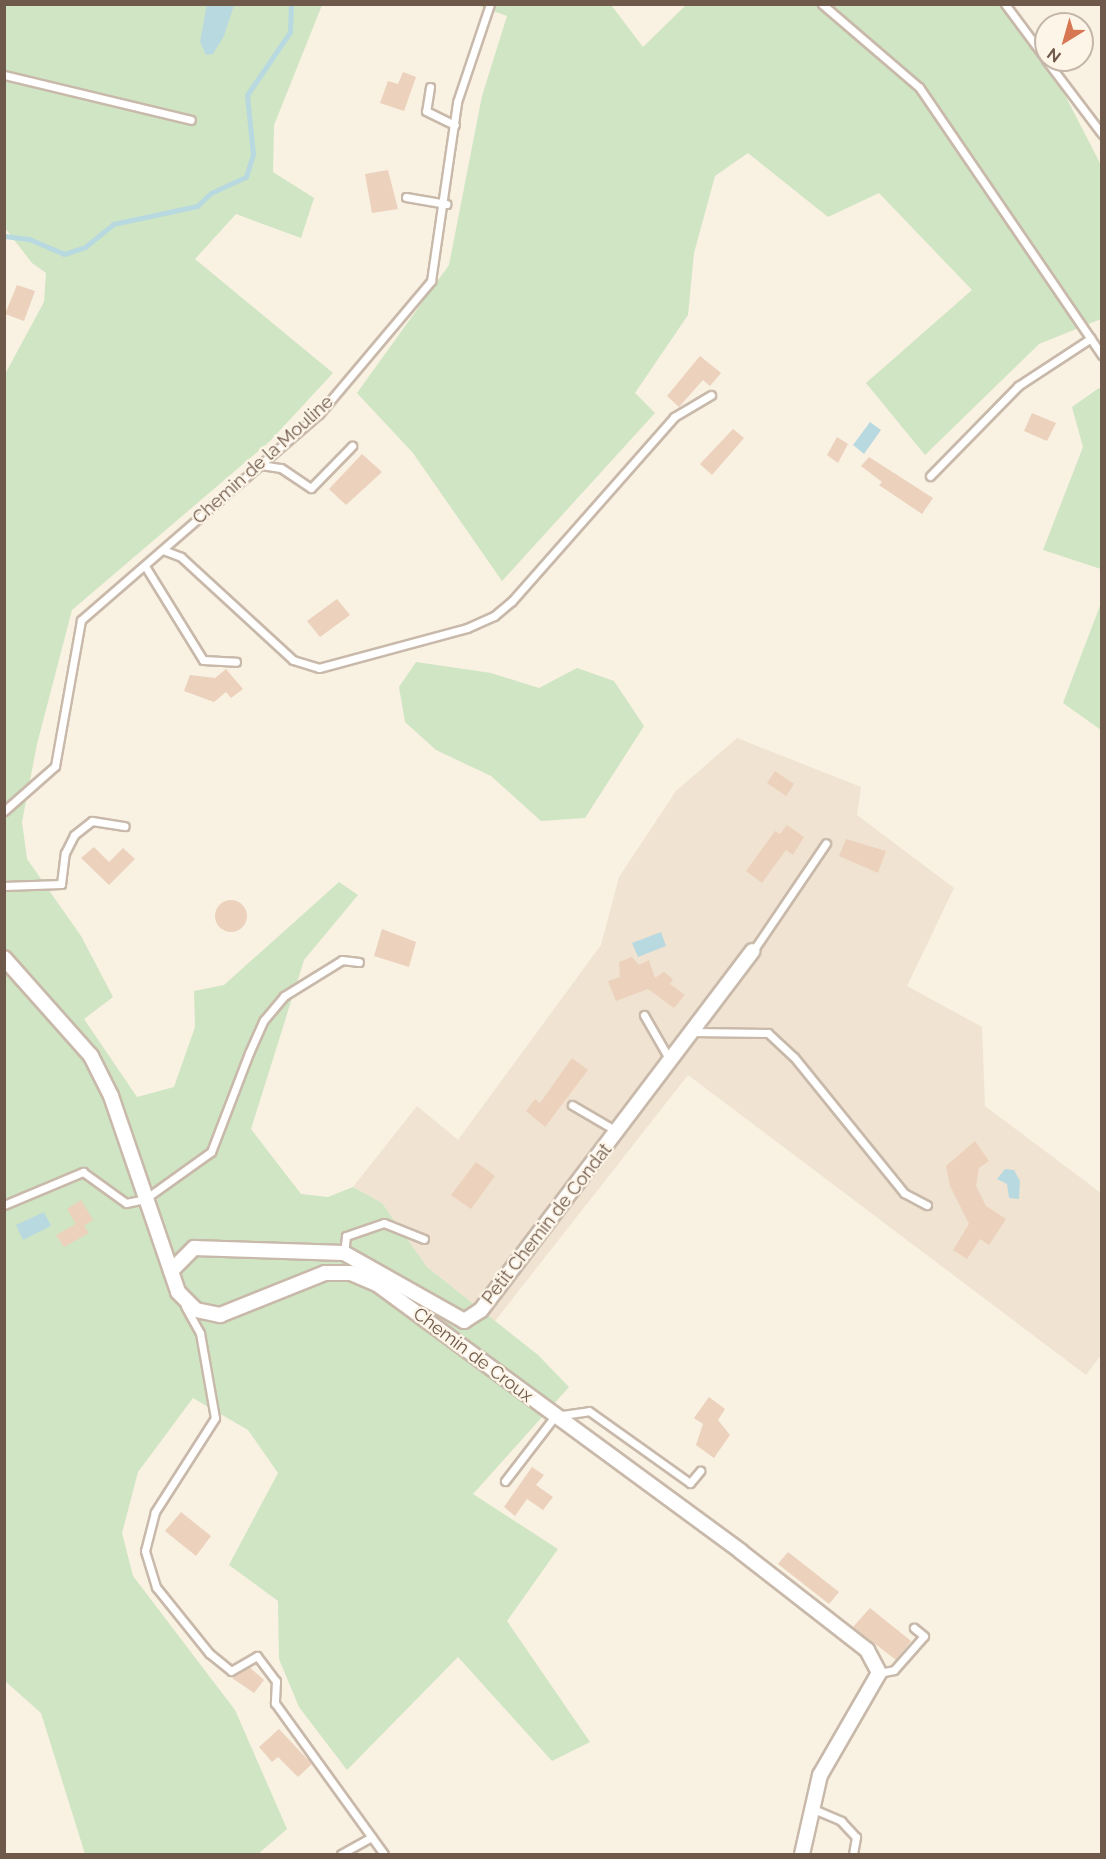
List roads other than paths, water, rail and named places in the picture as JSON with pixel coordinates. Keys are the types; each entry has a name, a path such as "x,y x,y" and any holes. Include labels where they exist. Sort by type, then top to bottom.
{"street":[{"name":"Petit Chemin de Condat","path":"171,1271 194,1248 344,1253 464,1321 481,1310 753,951"},
{"path":"4,958 91,1056 111,1096 178,1292"},
{"name":"Chemin de Croux","path":"178,1292 196,1310 220,1315 325,1273 351,1273 377,1284 859,1643 876,1662 879,1673"},
{"path":"802,1854 811,1808 833,1748 872,1692 879,1673"}],"lane":[{"name":"Chemin de la Mouline","path":"4,811 55,766 81,620 319,414 432,281 446,204 457,102 490,4"},
{"path":"822,4 919,87 1101,355"},
{"path":"1005,4 1034,44"},
{"path":"1055,72 1101,134"},
{"path":"4,75 191,120"},
{"path":"430,87 426,111 455,124"},
{"path":"406,197 446,204"},
{"path":"930,476 1018,386 1091,338"},
{"path":"163,550 181,557 293,660 318,668 467,628 494,616 512,601 674,417 711,394"},
{"path":"261,465 281,468 311,488 352,446"},
{"path":"145,566 203,660 236,662"},
{"path":"4,886 61,884 65,853 74,835 92,821 125,826"},
{"path":"753,951 826,843"},
{"path":"4,1205 83,1172 126,1203 145,1199 211,1152 254,1042 284,996 342,960 359,962"},
{"path":"644,1015 671,1062"},
{"path":"693,1032 768,1033 794,1057 904,1193 927,1205"},
{"path":"572,1105 618,1132"},
{"path":"344,1253 346,1236 384,1223 424,1239"},
{"path":"178,1292 200,1333 215,1418 155,1512 145,1551 156,1587 209,1653 231,1671 257,1656 276,1681 275,1703 384,1854"},
{"path":"505,1481 555,1416 589,1411 690,1483 699,1471"},
{"path":"879,1673 894,1670 924,1636 914,1628"},
{"path":"811,1808 842,1821 856,1837 853,1854"},
{"path":"341,1854 372,1837"}],"water":[{"path":"207,4 234,5 224,36 213,54 206,55 200,42"},
{"path":"870,422 881,430 864,454 853,445"},
{"path":"661,932 666,946 638,957 632,943"},
{"path":"1005,1169 1014,1170 1020,1181 1019,1199 1009,1198 1007,1184 997,1179"},
{"path":"44,1212 51,1226 23,1240 16,1225"}],"waterway":[{"path":"4,236 29,239 64,254 85,247 113,224 197,206 211,193 246,177 253,154 247,95 290,32 291,4"}]}
